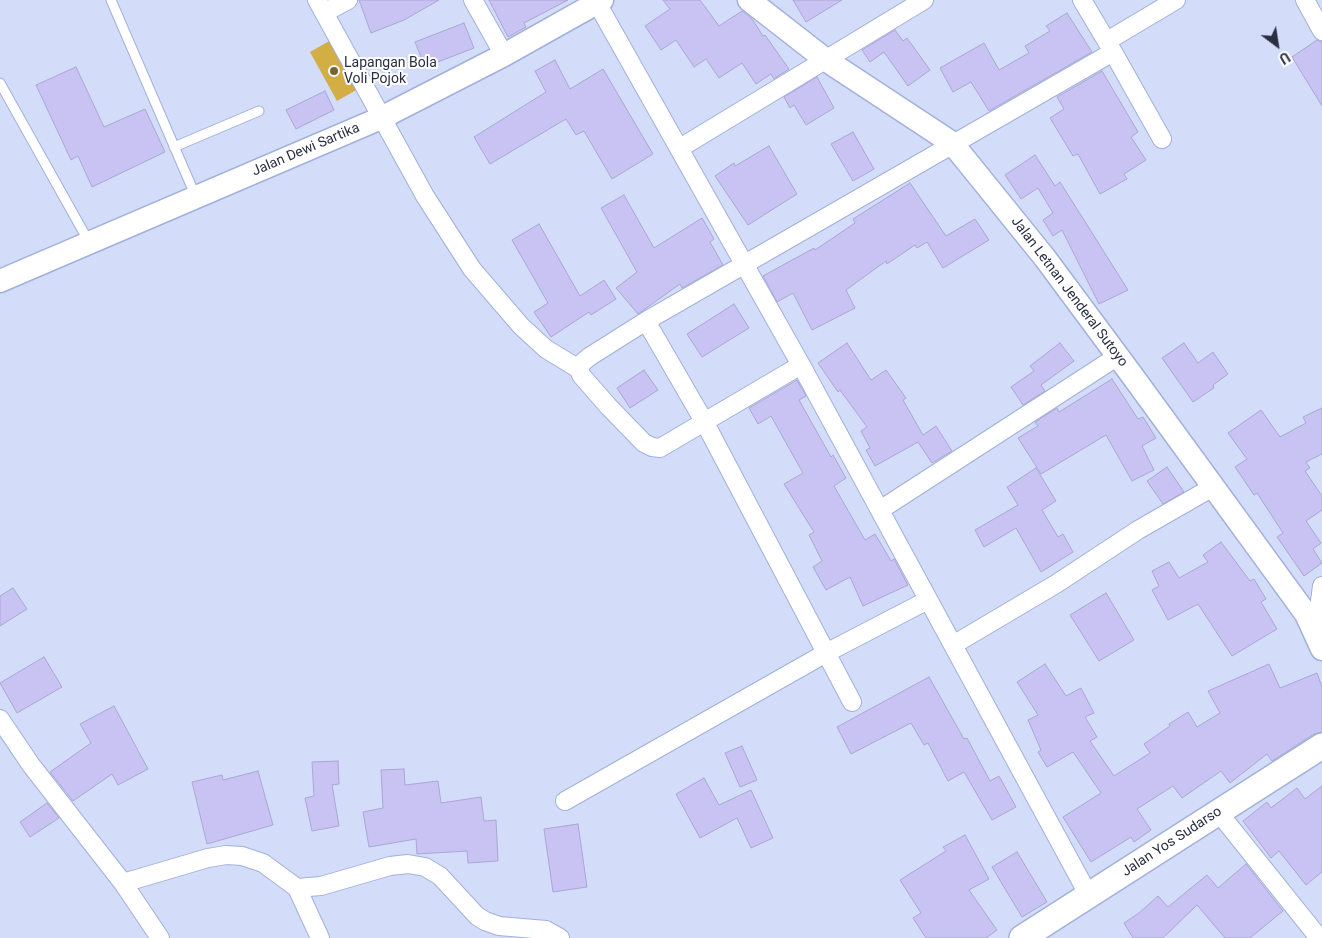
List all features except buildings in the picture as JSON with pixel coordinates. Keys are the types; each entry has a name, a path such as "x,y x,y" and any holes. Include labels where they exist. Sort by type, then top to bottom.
{"main road":[{"name":"Jalan Yos Sudarso","path":"1022,938 1322,746"}],"street":[{"path":"348,0 321,6 380,118 425,196 478,277 521,326 546,349 579,368 581,375 644,443 660,448 800,365"},
{"path":"473,0 504,55"},
{"name":"Jalan Letnan Jenderal Sutoyo","path":"749,0 826,60 952,143 1045,258 1118,356 1306,614 1319,640"},
{"path":"680,148 924,0"},
{"path":"1082,0 1162,139"},
{"path":"579,368 589,357 646,322 952,143 1110,46 1176,0"},
{"path":"1304,0 1322,31"},
{"path":"600,2 880,510 1088,894"},
{"name":"Jalan Dewi Sartika","path":"0,281 380,118 504,55 600,2"},
{"path":"646,322 705,423 852,702"},
{"path":"880,510 1118,356"},
{"path":"953,646 1056,584 1138,530 1213,487"},
{"path":"1319,640 1322,586"},
{"path":"566,801 826,653 928,600"},
{"path":"0,719 31,765 123,883 160,938"},
{"path":"1218,813 1319,938"},
{"path":"123,883 208,858 226,855 242,856 263,863 297,888 320,938"},
{"path":"297,888 321,886 390,866 408,864 425,867 440,876 477,916 485,922 498,926 546,930 560,938"}],"lane":[{"path":"111,0 196,197"},
{"path":"0,83 89,242"},
{"path":"174,147 259,111"}],"shaded area":[{"name":"Lapangan Bola Voli Pojok","path":"331,40 358,89 337,101 310,52"}],"place":[{"name":"Lapangan Bola Voli Pojok","path":"334,71"}]}
